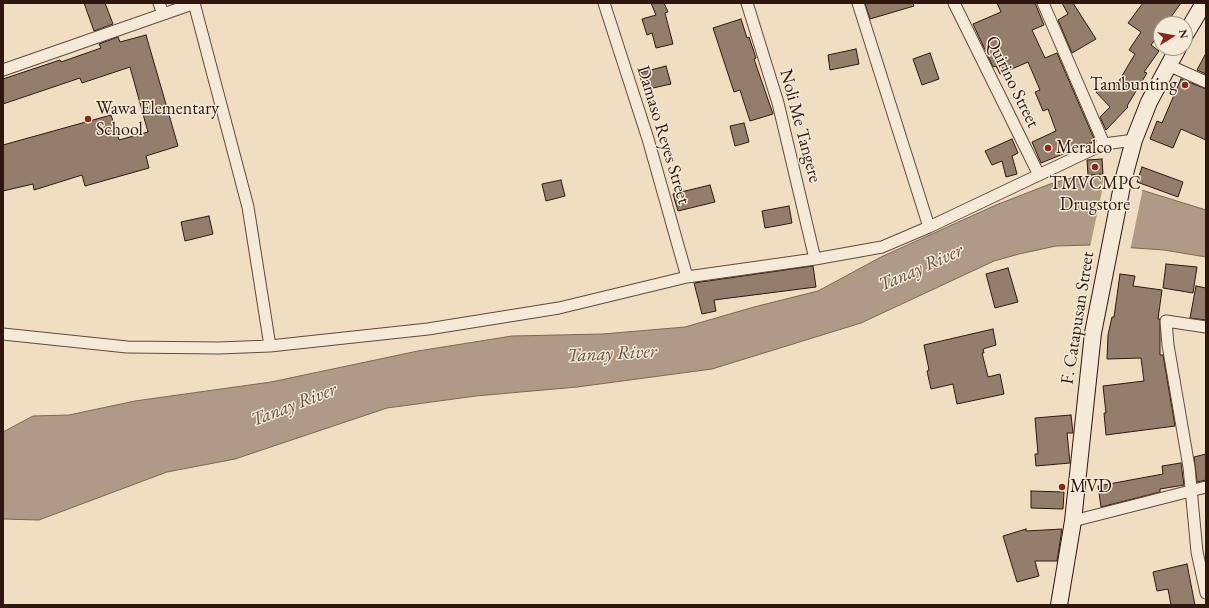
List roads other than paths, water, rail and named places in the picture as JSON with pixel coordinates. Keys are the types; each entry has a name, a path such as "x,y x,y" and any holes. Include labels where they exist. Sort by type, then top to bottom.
{"main road":[{"path":"1193,22 1204,3"},
{"name":"F. Catapusan Street","path":"1059,605 1073,521 1093,333 1123,181 1134,140 1150,102 1173,56"}],"street":[{"path":"159,3 163,14"},
{"path":"3,70 195,3 248,207 270,346"},
{"name":"Damaso Reyes Street","path":"604,3 648,139 687,277"},
{"name":"Noli Me Tangere","path":"747,3 778,103 815,259"},
{"path":"858,3 929,227"},
{"name":"Quirino Street","path":"954,3 1039,175"},
{"path":"1043,3 1104,144"},
{"path":"1168,65 1206,82"},
{"path":"3,334 127,347 207,349 270,346 428,329 544,310 687,277 815,259 882,247 929,227 1104,144 1134,140"},
{"path":"1206,327 1166,321 1166,331 1182,417 1197,552 1206,593"},
{"path":"1073,521 1206,487"}],"water":[{"name":"Tanay River","path":"1093,175 1206,210 1206,257 1164,250 1091,245 1056,246 1019,254 994,261 861,323 712,369 577,387 476,396 387,408 235,459 167,472 39,520 3,519 3,432 33,416 69,415 135,401 271,382 418,351 512,336 603,334 685,327 754,307 818,291 881,257 996,205 1050,184 1071,178"}],"place":[{"name":"Tambunting","path":"1185,85"},
{"name":"Wawa Elementary School","path":"88,119"},
{"name":"Meralco","path":"1048,148"},
{"name":"TMVCMPC Drugstore","path":"1095,167"},
{"name":"MVD","path":"1062,487"}]}
